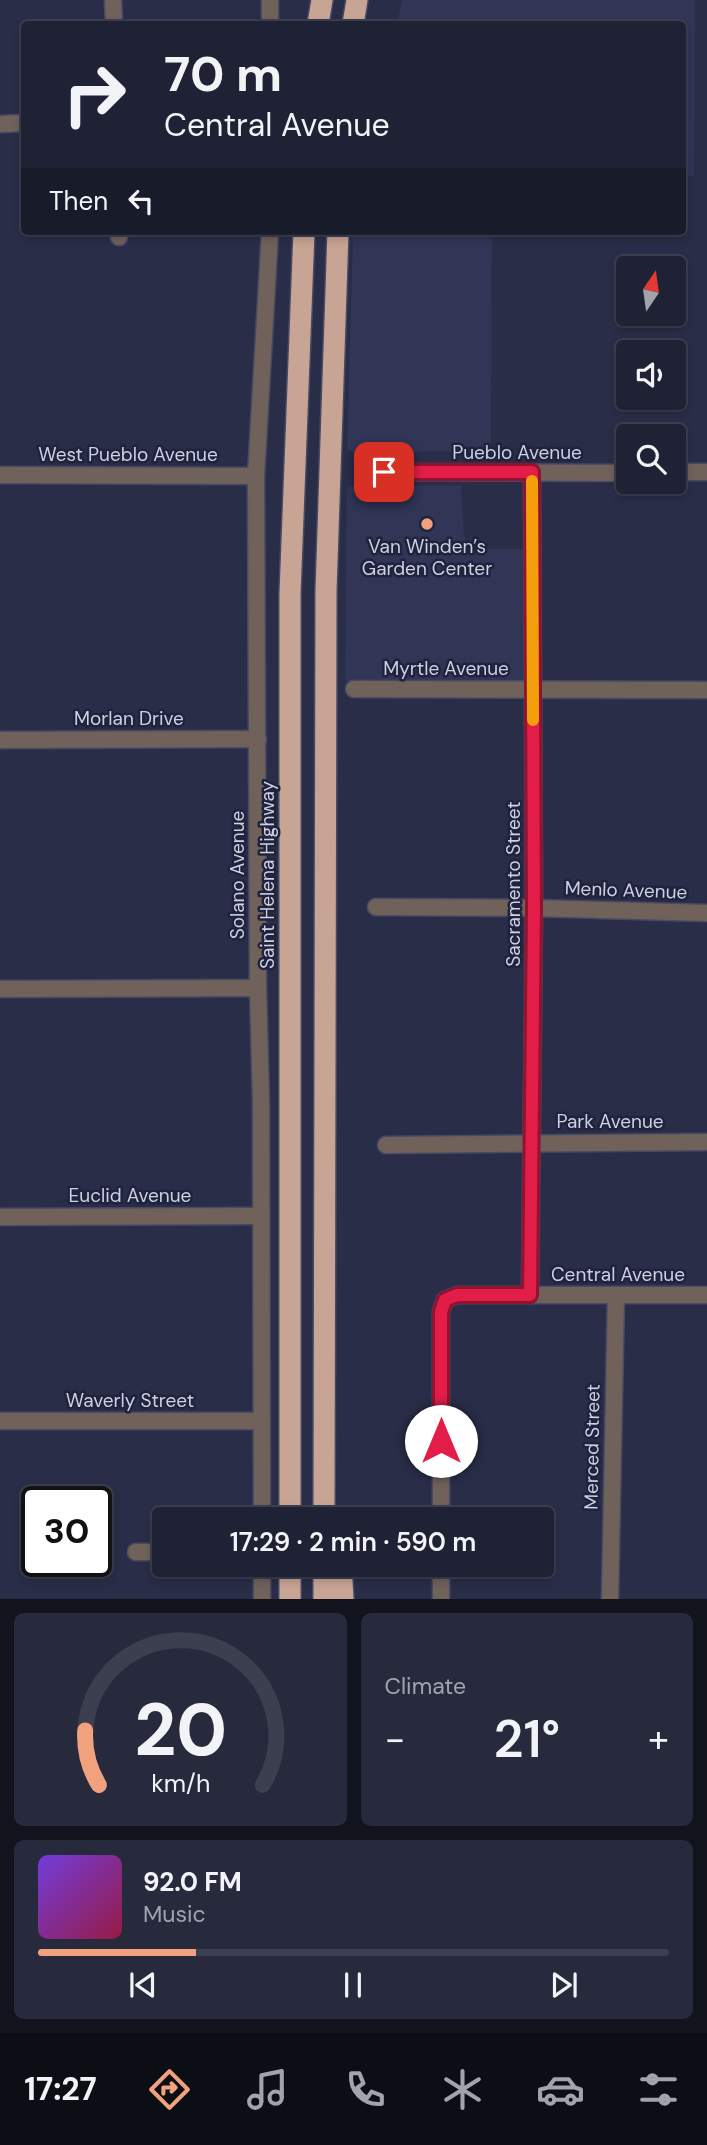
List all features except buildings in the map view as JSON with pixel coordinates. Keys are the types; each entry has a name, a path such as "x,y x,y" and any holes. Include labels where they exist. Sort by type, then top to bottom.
{"highway":[{"path":"318,21 321,0"},
{"path":"354,21 357,0"},
{"name":"Saint Helena Highway","path":"290,1507 290,594 303,235"},
{"path":"324,1507 326,591 338,235"},
{"path":"324,1379 336,1507"},
{"path":"290,1577 290,1599"},
{"path":"324,1577 324,1599"},
{"path":"341,1577 342,1599"}],"street":[{"path":"113,0 114,21"},
{"path":"270,0 270,21"},
{"path":"0,124 21,123"},
{"name":"Solano Avenue","path":"262,1507 256,476 270,235"},
{"name":"Pueblo Avenue","path":"364,472 616,473"},
{"name":"Sacramento Street","path":"530,1295 534,908 532,472"},
{"path":"686,472 707,472"},
{"name":"West Pueblo Avenue","path":"0,475 256,476"},
{"name":"Myrtle Avenue","path":"354,689 707,690"},
{"name":"Morlan Drive","path":"0,740 258,739"},
{"name":"Menlo Avenue","path":"376,907 707,913"},
{"path":"0,989 258,988"},
{"name":"Park Avenue","path":"386,1145 707,1142"},
{"name":"Euclid Avenue","path":"0,1217 261,1216"},
{"name":"Central Avenue","path":"441,1507 441,1312 445,1300 457,1295 707,1295"},
{"name":"Merced Street","path":"610,1599 617,1296"},
{"name":"Waverly Street","path":"0,1421 261,1421"},
{"path":"136,1552 152,1552"},
{"path":"262,1577 262,1599"},
{"path":"441,1577 441,1599"}],"shaded area":[{"path":"402,0 695,0 694,176 686,176 686,21 398,21"},
{"path":"353,235 492,235 491,452 347,451"},
{"path":"461,485 464,535 469,549 525,549 525,682 345,681 347,486"}],"slow traffic":[{"path":"532,481 533,720"}],"place":[{"name":"Van Winden’s Garden Center","path":"427,524"}],"route":[{"path":"384,472 532,472 534,908 530,1295 457,1295 445,1300 441,1312 441,1441"}]}
